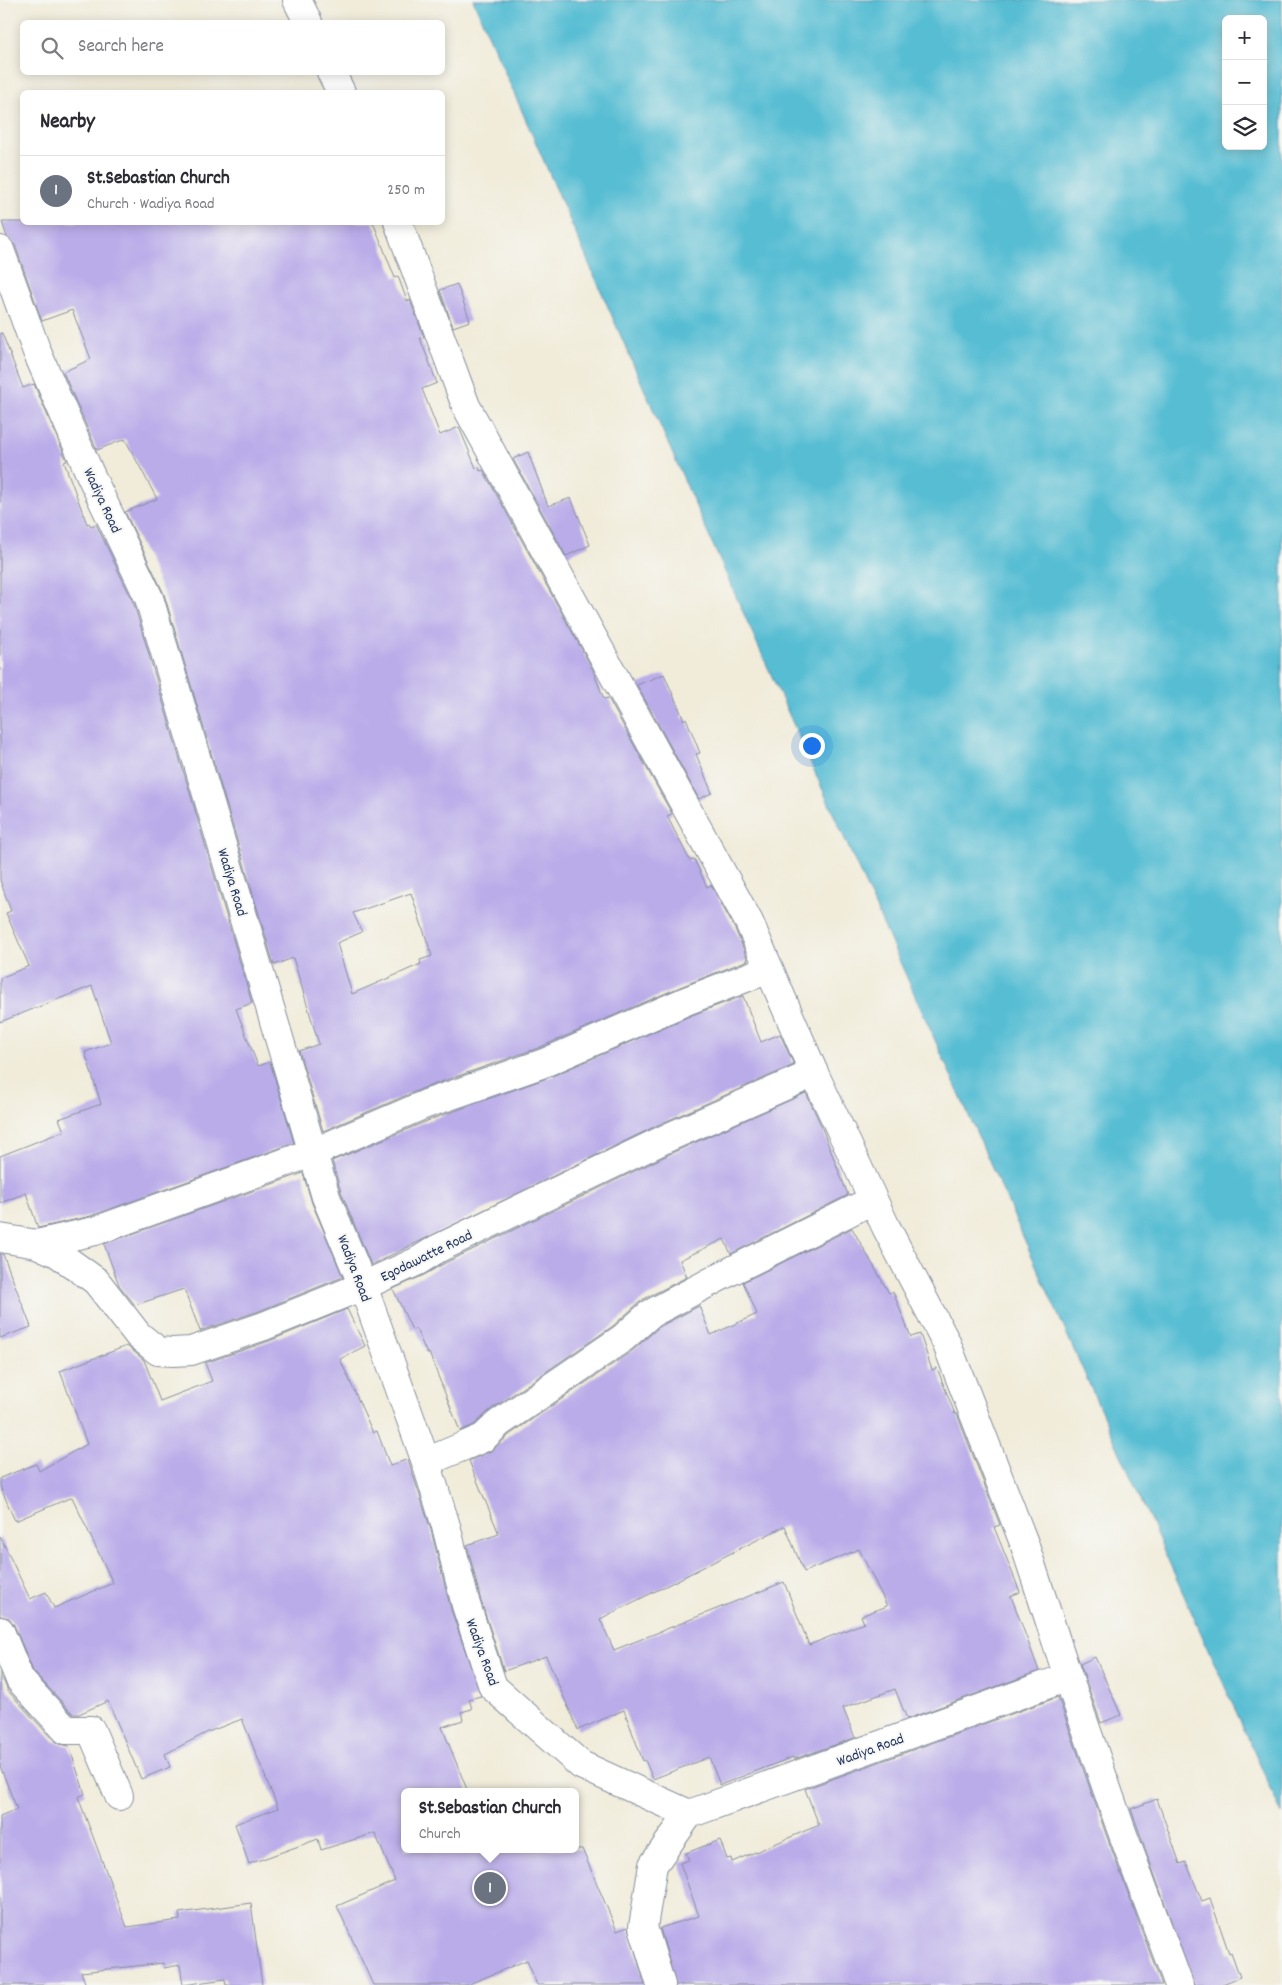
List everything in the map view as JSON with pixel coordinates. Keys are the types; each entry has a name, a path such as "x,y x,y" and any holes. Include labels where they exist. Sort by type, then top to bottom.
{"street":[{"path":"298,0 307,20"},
{"path":"332,75 340,90"},
{"path":"399,225 466,406 744,914 814,1073 874,1200 946,1342 1024,1543 1121,1830 1179,1985"},
{"name":"Wadiya Road","path":"0,250 37,352 90,474 149,598 326,1197 363,1286 426,1462 446,1526 466,1605 493,1687 582,1765 689,1814 1068,1677"},
{"path":"37,1244 95,1231 314,1152 426,1104 544,1063 686,1001 768,969"},
{"name":"Egodawatte Road","path":"0,1238 37,1244 57,1253 96,1282 138,1335 158,1351 191,1351 264,1326 363,1286 669,1138 814,1073"},
{"path":"426,1462 483,1438 499,1423 623,1338 650,1314 733,1270 874,1200"},
{"path":"0,1631 20,1680 66,1730 91,1730 119,1796"},
{"path":"662,1985 643,1927 653,1865 689,1814"}],"water":[{"path":"473,0 1282,0 1282,1814 704,525"}],"building":[{"path":"2,222 20,222 20,225 374,225 395,278 398,276 407,301 410,300 424,337 420,338 437,383 422,389 440,435 459,427 476,468 479,467 480,471 483,470 592,668 604,699 608,698 672,814 667,816 690,861 694,859 707,887 711,885 735,929 748,960 538,1048 421,1089 323,1131 299,1051 319,1044 293,958 274,965 164,594 125,512 157,499 125,439 97,450 63,372 91,359 72,310 42,321 15,245 7,237","holes":["411,893 432,956 420,960 421,964 352,994 337,943 362,932 353,913"]},
{"path":"457,284 470,321 453,327 440,290"},
{"path":"0,333 2,333 23,388 34,384 67,461 64,462 87,524 89,523 91,526 96,524 134,604 252,1003 236,1009 258,1066 270,1062 294,1143 91,1216 38,1228 26,1193 0,1203 0,1156 64,1131 59,1119 101,1104 85,1052 111,1043 92,986 0,1022 0,978 29,966 6,913 11,911 0,880"},
{"path":"528,452 548,506 571,498 590,545 566,556 513,459"},
{"path":"664,674 684,720 686,718 700,753 696,754 712,793 699,799 637,685"},
{"path":"743,996 761,1042 780,1034 794,1065 662,1123 371,1265 341,1192 332,1161 432,1119 550,1077 692,1015"},
{"path":"806,1093 820,1123 848,1195 731,1254 724,1239 680,1260 687,1277 642,1300 613,1326 490,1410 474,1425 460,1431 429,1353 427,1354 416,1329 412,1330 393,1289 676,1151"},
{"path":"303,1173 312,1203 343,1277 259,1311 200,1331 184,1289 135,1305 119,1285 104,1244"},
{"path":"852,1228 889,1293 893,1292 911,1337 920,1334 932,1370 937,1368 955,1414 957,1414 1000,1525 994,1527 1020,1592 1011,1596 1039,1671 907,1719 895,1689 843,1708 855,1738 794,1759 793,1757 720,1785 709,1757 653,1779 645,1760 643,1761 624,1710 578,1730 546,1656 504,1671 481,1601 467,1545 499,1534 469,1461 493,1450 509,1435 632,1351 659,1327 699,1306 711,1335 757,1314 743,1282","holes":["785,1526 804,1572 859,1549 887,1606 861,1616 864,1623 809,1645 784,1582 614,1650 600,1619"]},
{"path":"0,1254 3,1254 31,1327 0,1338"},
{"path":"347,1309 365,1346 340,1359 373,1433 377,1431 390,1466 408,1459 431,1530 451,1610 481,1696 469,1699 472,1709 461,1712 463,1720 442,1727 466,1788 401,1788 401,1853 579,1853 579,1849 582,1849 617,1931 628,1927 645,1985 537,1985 527,1960 467,1985 373,1985 337,1906 395,1881 375,1833 321,1850 318,1839 249,1864 235,1824 278,1808 242,1719 208,1732 165,1754 170,1767 141,1779 108,1701 79,1714 73,1714 33,1671 14,1625 9,1618 0,1616 0,1536 30,1599 46,1592 54,1608 113,1583 72,1497 15,1521 0,1486 0,1478 36,1464 39,1471 87,1444 60,1371 127,1346 144,1360 160,1401 212,1381 205,1363 269,1341"},
{"path":"1095,1657 1121,1715 1101,1723 1080,1664"},
{"path":"0,1672 8,1691 54,1741 69,1746 85,1794 78,1797 127,1927 180,1920 179,1913 251,1903 262,1985 226,1985 225,1979 183,1985 180,1965 164,1968 163,1963 81,1972 86,1985 0,1985 0,1816 17,1809 0,1766"},
{"path":"1058,1697 1162,1985 676,1985 660,1928 699,1916 680,1863 689,1860 686,1853 720,1840 727,1859 731,1858 732,1862 819,1825 805,1789"},
{"path":"1157,1799 1180,1864 1186,1862 1202,1901 1210,1898 1229,1953 1231,1952 1240,1977 1220,1985 1194,1985 1131,1809"}],"place":[{"name":"St.Sebastian Church","path":"490,1888"}]}
